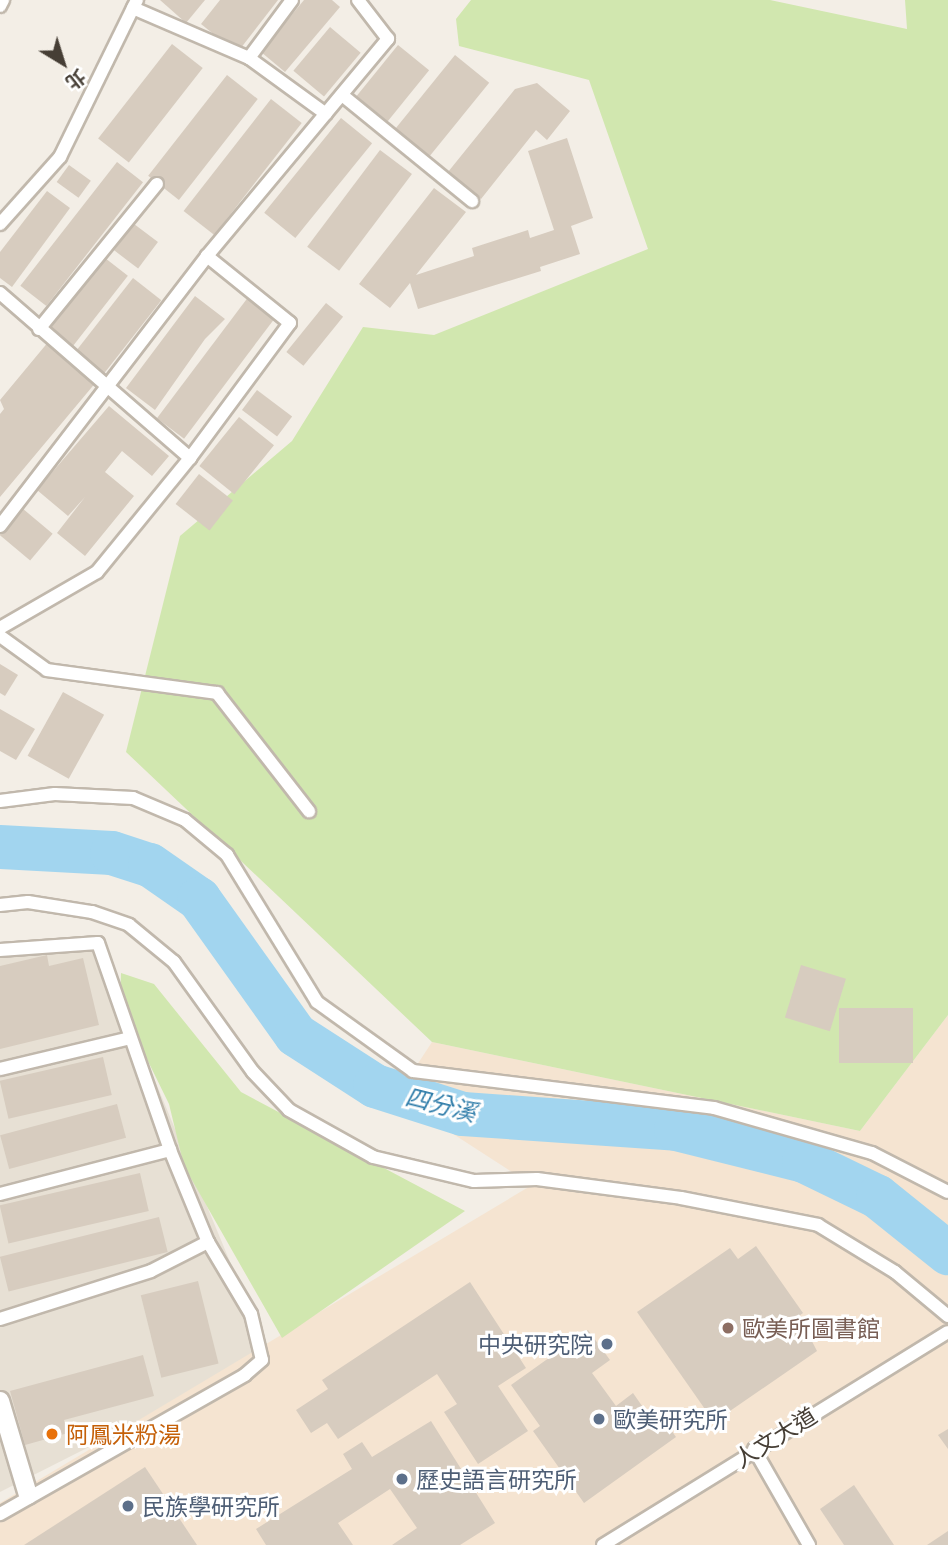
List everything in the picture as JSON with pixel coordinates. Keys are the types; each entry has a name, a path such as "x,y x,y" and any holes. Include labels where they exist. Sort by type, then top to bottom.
{"street":[{"path":"0,1401 28,1496"}],"lane":[{"path":"0,6 3,0"},
{"path":"249,58 292,0"},
{"path":"0,526 208,256 388,39 358,0"},
{"path":"0,223 60,158 135,4 249,58 326,114"},
{"path":"342,95 472,201"},
{"path":"39,329 157,184"},
{"path":"0,628 97,572 190,458 289,323 208,256"},
{"path":"0,293 190,458"},
{"path":"0,636 47,670 217,693 309,811"},
{"path":"0,801 55,794 133,798 185,820 227,855 317,1002 413,1071 714,1108 872,1153 948,1192"},
{"path":"0,905 28,902 92,912 128,925 174,962 253,1072 289,1110 373,1157 474,1181 537,1179 681,1198 818,1225 895,1272 948,1316"},
{"path":"0,950 98,943 170,1150 208,1242 251,1314 262,1360 245,1375 0,1514"},
{"path":"0,1069 130,1038"},
{"path":"0,1195 170,1150"},
{"path":"0,1319 151,1271 208,1242"},
{"name":"人文大道","path":"603,1545 754,1449 948,1332"},
{"path":"754,1449 809,1545"}],"shaded area":[{"path":"98,943 269,1356 0,1492 0,946"},
{"name":"中央研究院","path":"948,1015 948,1545 0,1545 0,1503 532,1185 396,1097 432,1042 860,1131"}],"green space":[{"path":"471,0 770,0 907,29 905,0 948,0 948,1015 860,1131 432,1042 126,752 180,536 292,441 363,327 434,335 648,249 589,80 459,46 456,19"},
{"path":"121,973 154,984 241,1092 465,1211 282,1338 184,1166 169,1104 120,1004"}],"building":[{"path":"160,0 205,0 186,23"},
{"path":"220,0 278,0 237,53 201,24"},
{"path":"304,0 332,0 340,7 285,72 261,52"},
{"path":"330,27 361,53 324,96 293,71"},
{"path":"172,44 203,68 129,163 98,139"},
{"path":"398,45 429,70 388,121 356,96"},
{"path":"455,55 489,83 428,158 394,130"},
{"path":"227,75 258,99 179,200 148,176"},
{"path":"537,83 570,111 547,140 536,130 481,199 448,172 515,89"},
{"path":"271,99 302,123 214,235 184,211"},
{"path":"341,118 372,143 295,238 264,213"},
{"path":"567,138 593,218 571,226 580,254 540,267 541,271 418,309 410,283 390,308 359,284 434,188 466,212 416,275 474,256 472,248 528,230 530,238 554,230 528,151"},
{"path":"380,150 412,174 339,271 307,247"},
{"path":"117,162 143,182 46,306 20,286"},
{"path":"69,165 91,181 78,198 57,182"},
{"path":"47,191 70,208 12,287 0,278 0,252"},
{"path":"134,224 158,242 138,268 114,250"},
{"path":"105,258 128,276 72,348 49,330"},
{"path":"133,278 161,300 102,376 74,354"},
{"path":"195,296 225,319 205,339 155,410 126,388"},
{"path":"249,296 276,316 184,439 157,418"},
{"path":"326,303 343,317 303,366 286,352"},
{"path":"49,341 97,381 0,497 0,414 4,409 0,400"},
{"path":"257,390 292,416 277,436 242,410"},
{"path":"109,406 169,456 152,476 122,451 105,472 134,496 85,556 57,533 85,497 68,516 37,490"},
{"path":"239,417 274,445 234,494 199,466"},
{"path":"199,474 233,500 209,530 176,504"},
{"path":"22,508 53,534 30,561 0,535"},
{"path":"0,664 18,675 5,696 0,693"},
{"path":"63,692 104,715 69,779 28,756"},
{"path":"0,709 35,729 16,760 0,751"},
{"path":"47,955 49,966 83,958 99,1025 0,1049 0,966"},
{"path":"801,965 846,979 830,1031 785,1018"},
{"path":"839,1008 913,1008 913,1063 839,1063"},
{"path":"103,1057 112,1095 8,1119 0,1081"},
{"path":"117,1104 126,1138 9,1169 0,1135"},
{"path":"140,1173 149,1211 8,1243 0,1205"},
{"path":"159,1217 168,1252 9,1292 0,1257"},
{"name":"歐美所圖書館","path":"756,1246 803,1313 799,1316 817,1351 714,1422 637,1312 730,1248 738,1259"},
{"path":"198,1281 219,1363 161,1378 141,1295"},
{"path":"470,1282 526,1368 498,1386 528,1431 478,1464 444,1412 457,1404 437,1374 338,1439 327,1423 311,1433 296,1410 328,1389 322,1380"},
{"name":"歐美研究所","path":"588,1330 610,1360 592,1373 616,1406 633,1393 647,1413 655,1407 676,1437 584,1503 533,1431 540,1426 511,1385"},
{"path":"143,1355 154,1396 64,1420 68,1433 25,1445 10,1391"},
{"name":"歷史語言研究所","path":"431,1421 495,1523 460,1545 392,1545 417,1528 390,1489 338,1523 353,1545 266,1545 256,1529 352,1469 343,1454 362,1442 372,1457"},
{"path":"948,1429 948,1449 938,1435"},
{"name":"民族學研究所","path":"145,1467 197,1545 24,1545"},
{"path":"854,1485 894,1545 844,1545 820,1509"},
{"path":"948,1531 948,1545 927,1545"}],"waterway":[{"name":"四分溪","path":"0,847 112,853 150,865 199,899 296,1035 375,1086 463,1114 676,1129 804,1161 878,1197 948,1253"}],"place":[{"name":"歐美所圖書館","path":"728,1328"},
{"name":"中央研究院","path":"607,1344"},
{"name":"歐美研究所","path":"599,1419"},
{"name":"阿鳳米粉湯","path":"52,1434"},
{"name":"歷史語言研究所","path":"402,1479"},
{"name":"民族學研究所","path":"128,1506"}]}
